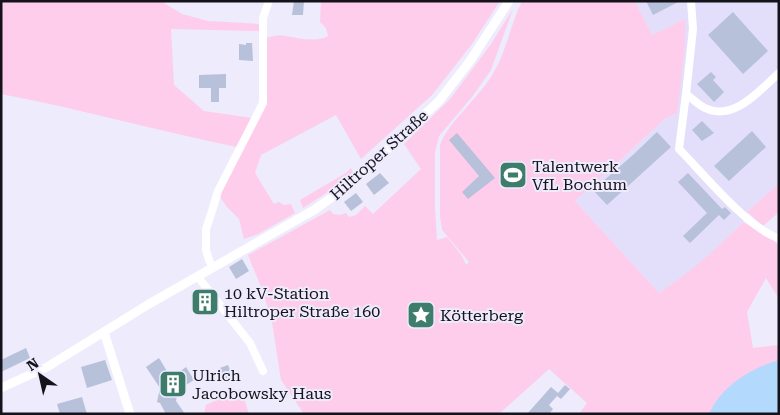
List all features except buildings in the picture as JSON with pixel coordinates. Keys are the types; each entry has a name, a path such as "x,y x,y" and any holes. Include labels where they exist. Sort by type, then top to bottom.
{"street":[{"path":"213,268 206,250 206,230 218,191 263,103 263,18 269,1"},
{"name":"Hiltroper Straße","path":"1,388 47,367 149,304 314,210 359,177 439,101 470,61 509,1"},
{"path":"691,1 693,29 679,149 745,217 763,231 779,238"},
{"path":"686,94 704,108 718,112 733,110 747,101 779,73"},
{"path":"198,277 250,343 263,371"},
{"path":"104,332 130,414"}],"shaded area":[{"path":"1,1 161,1 182,14 208,21 259,24 260,31 171,29 174,85 204,111 252,118 261,103 265,38 280,35 312,40 328,36 326,28 320,22 321,1 500,1 472,44 432,95 361,159 336,115 261,155 255,173 274,204 279,202 284,205 291,204 295,213 258,234 244,239 239,219 218,194 237,147 1,94"},
{"path":"522,1 635,1 652,35 685,19 685,46 677,113 666,118 575,201 659,293 703,260 743,222 772,239 779,246 779,299 766,278 747,312 753,348 779,345 779,414 579,414 587,403 549,369 499,414 304,414 281,380 272,322 263,292 248,255 330,210 333,214 340,215 346,213 349,217 356,215 365,206 373,214 421,169 404,144 450,99 491,44 513,9 491,70 472,97 439,136 435,152 437,240 447,237 462,256 466,265 469,262 442,230 440,216 440,145 451,126 482,89 495,70"},
{"path":"635,1 779,1 779,183 747,212 743,222 713,253 659,293 575,201 666,118 677,112 685,19 652,35"},
{"path":"351,168 353,173 303,208 300,200 346,173"},
{"path":"779,183 779,212 763,226 747,212"},
{"path":"241,389 249,414 204,414 206,405"}],"water":[{"path":"779,360 779,414 709,414 721,395 738,380 768,363"}],"place":[{"name":"Talentwerk VfL Bochum","path":"513,175"},
{"name":"10 kV-Station Hiltroper Straße 160","path":"205,302"},
{"name":"Kötterberg","path":"421,315"},
{"name":"Ulrich Jacobowsky Haus","path":"173,384"}]}
